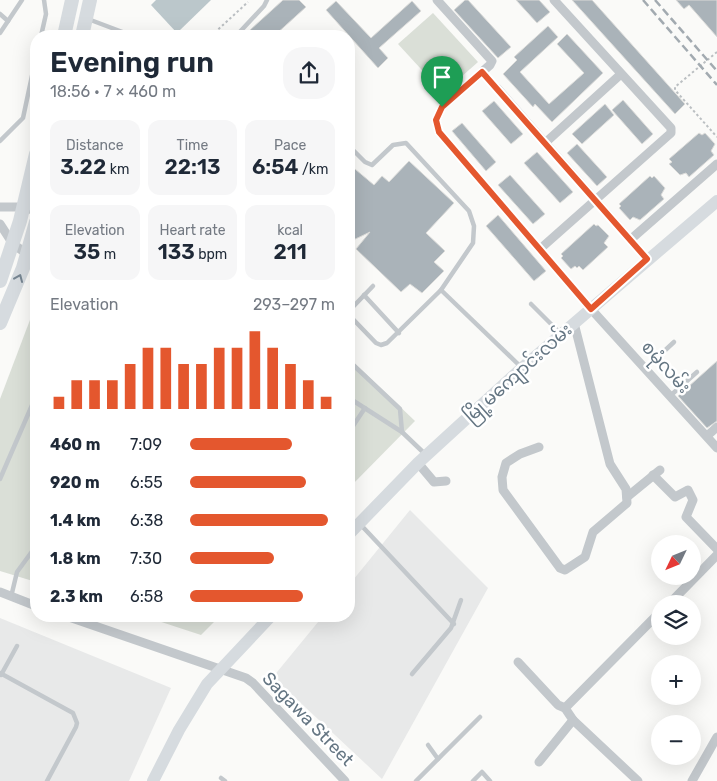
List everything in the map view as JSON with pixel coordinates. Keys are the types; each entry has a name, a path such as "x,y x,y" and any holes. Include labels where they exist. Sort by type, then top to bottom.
{"main road":[{"path":"66,30 72,4 88,10 83,30"},
{"name":"မြို့မကျောင်းလမ်း","path":"355,527 422,459 522,368 717,201"},
{"path":"0,281 13,244 30,209"},
{"path":"0,323 3,308 30,243"},
{"path":"157,779 179,730 207,684 265,622"}],"street":[{"name":"စမုံလမ်း","path":"437,0 492,61 490,65 442,107 436,120 439,132 591,309 717,448"},
{"path":"540,249 671,134 671,128 554,0"},
{"path":"545,143 621,74"},
{"path":"497,88 647,259"},
{"path":"630,240 717,164"},
{"path":"0,207 30,209"},
{"path":"0,224 13,244 27,254"},
{"path":"539,447 520,454 506,463 502,477 503,490 562,570 585,557 593,532 627,503 626,489 610,464 574,323"},
{"path":"707,436 717,427"},
{"path":"422,459 434,482 446,481"},
{"path":"627,497 657,473 675,497 688,490 693,499 686,517 717,549"},
{"path":"677,595 717,555"},
{"path":"0,592 30,604"},
{"path":"565,708 651,621"},
{"name":"Sagawa Street","path":"83,622 246,678 253,683 345,781"},
{"path":"518,662 558,705 565,708 573,720 638,781"},
{"path":"539,762 573,720"},
{"path":"692,781 717,738"}],"lane":[{"path":"0,33 22,0"},
{"path":"42,30 46,14 44,0"},
{"path":"242,30 264,6 267,0"},
{"path":"88,10 123,30"},
{"path":"0,14 8,21"},
{"path":"0,141 23,118 30,85"},
{"path":"355,152 365,162 372,165 392,145 406,143 469,211 474,226 472,243 441,290 387,343 381,345 376,343 355,321"},
{"path":"355,305 373,286"},
{"path":"441,290 522,368"},
{"path":"364,295 399,333"},
{"path":"531,304 560,334"},
{"path":"645,368 674,342"},
{"path":"355,367 400,409 402,432"},
{"path":"670,396 697,372"},
{"path":"355,402 402,432 422,459"},
{"path":"355,423 365,408"},
{"path":"0,480 30,410"},
{"path":"359,523 454,624"},
{"path":"12,597 17,572 30,554"},
{"path":"412,674 454,624 461,600"},
{"path":"17,646 0,674 44,695 74,713 76,718 76,728 47,781"},
{"path":"416,781 480,717"},
{"path":"428,745 438,759"},
{"path":"473,781 482,772 490,781"}],"path":[{"path":"218,30 248,2"},
{"path":"717,52 675,86 675,90 717,137"}],"shaded area":[{"path":"156,0 211,0 180,30 174,30 151,5"},
{"path":"433,13 478,62 443,93 398,44"},
{"path":"30,320 30,580 0,571 0,399"},
{"path":"355,364 415,421 355,482"},
{"path":"410,510 488,588 382,779 273,677 318,622 355,622 355,578"},
{"path":"0,618 171,688 129,781 0,781"},
{"path":"161,622 214,622 201,635"}],"building":[{"path":"283,0 299,0 306,7 281,30 250,30"},
{"path":"465,0 468,0 511,47 498,58 454,10"},
{"path":"516,0 539,0 550,12 537,23"},
{"path":"572,0 592,0 685,104 675,114"},
{"path":"676,0 717,0 717,37 689,5 684,9"},
{"path":"336,1 371,38 412,1 421,11 379,48 388,58 378,68 355,42 355,30 344,30 326,10"},
{"path":"548,26 558,37 520,72 549,104 584,73 557,44 567,34 603,73 552,122 535,104 533,107 503,74 517,60 514,57"},
{"path":"623,100 653,134 642,144 612,110"},
{"path":"494,101 523,134 511,144 482,111"},
{"path":"605,104 614,115 582,144 572,134"},
{"path":"462,123 496,162 486,171 452,131"},
{"path":"699,133 702,135 705,133 715,144 711,151 714,155 689,177 686,173 680,175 669,164 672,162 669,159"},
{"path":"577,144 607,177 597,186 567,153"},
{"path":"537,152 573,192 560,203 524,163"},
{"path":"409,161 454,203 426,233 445,251 434,262 444,271 422,293 410,284 401,292 356,249 370,232 355,239 355,169 374,185 382,176 389,182"},
{"path":"510,175 545,214 533,224 498,185"},
{"path":"650,176 652,178 654,176 665,188 661,195 664,199 640,220 633,217 630,220 619,208 621,206 619,204"},
{"path":"498,215 546,271 534,281 486,226"},
{"path":"594,224 598,225 609,236 604,243 608,247 583,270 579,266 571,269 561,258 563,256 561,254"},
{"path":"717,361 717,421 707,428 678,396"}],"railway":[{"path":"643,0 717,85"},
{"path":"655,0 717,71"}],"route":[{"path":"482,72 647,259 591,309 439,132 436,120 442,107 482,72"}]}
